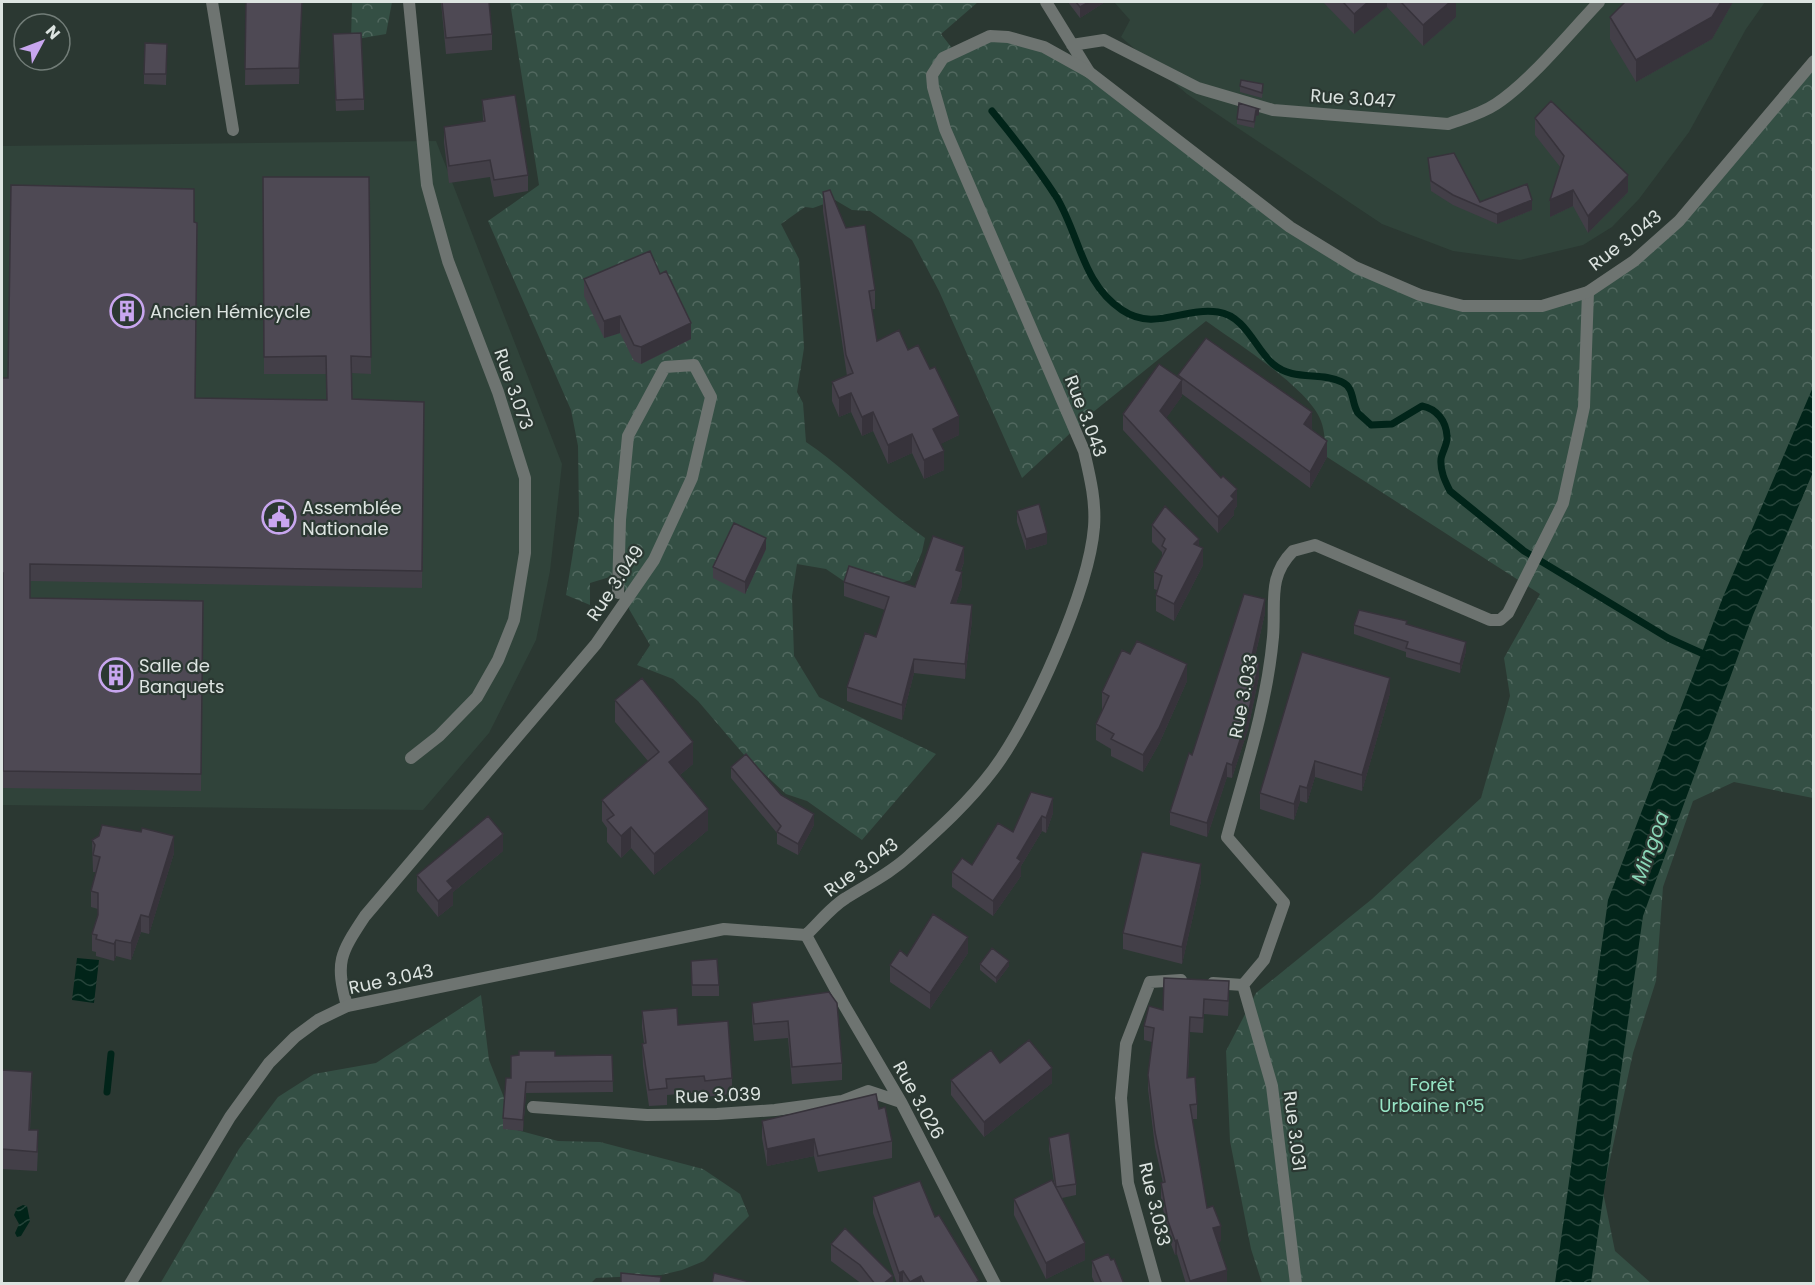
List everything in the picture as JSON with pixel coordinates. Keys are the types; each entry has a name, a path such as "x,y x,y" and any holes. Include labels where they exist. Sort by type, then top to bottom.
{"street":[{"path":"212,2 233,130"},
{"name":"Rue 3.073","path":"409,2 427,184 448,261 498,392 525,478 525,553 514,620 498,660 477,697 439,736 411,759"},
{"path":"1046,2 1089,72"},
{"name":"Rue 3.047","path":"1072,45 1104,40 1198,88 1273,110 1448,123 1475,115 1503,98 1599,2"},
{"name":"Rue 3.043","path":"130,1284 230,1117 269,1063 295,1037 318,1020 347,1006 724,929 806,935 844,899 874,883 908,857 963,806 994,770 1018,731 1064,633 1084,575 1094,529 1094,497 1084,451 945,129 933,87 932,75 943,58 990,36 1008,37 1044,47 1089,72 1290,227 1355,267 1420,296 1464,306 1542,306 1588,292 1634,261 1679,221 1814,61"},
{"name":"Rue 3.033","path":"1156,1284 1128,1183 1121,1098 1126,1044 1150,982 1173,980 1243,986 1264,960 1284,903 1227,837 1261,711 1273,638 1276,572 1293,550 1315,545 1490,620 1500,620 1508,613 1563,503 1584,407 1588,292"},
{"name":"Rue 3.049","path":"347,1006 339,975 342,957 344,948 364,916 596,644 654,560 692,478 711,397 693,365 665,367 628,436 620,520 618,593"},
{"name":"Rue 3.026","path":"806,935 901,1102 995,1284"},
{"name":"Rue 3.031","path":"1243,986 1272,1086 1296,1284"},
{"name":"Rue 3.039","path":"533,1107 623,1114 717,1114 775,1110 842,1101 868,1091 901,1102"}],"shaded area":[{"path":"1114,2 1765,2 1746,29 1689,132 1639,199 1612,227 1583,245 1520,260 1453,251 1382,224 1187,94 1121,37 1130,20"},
{"name":"Assemblée Nationale","path":"436,141 562,464 550,571 536,640 489,733 423,810 2,805 2,146"}],"green space":[{"path":"352,2 392,2 386,34 351,40"},
{"name":"Forêt Urbaine n°5","path":"510,2 978,2 941,34 955,52 990,41 1024,43 1089,72 1289,226 1355,266 1463,304 1513,307 1587,291 1674,226 1813,59 1813,798 1734,782 1693,801 1663,887 1656,981 1633,1053 1603,1192 1615,1251 1651,1283 1262,1283 1251,1249 1230,1141 1226,1051 1256,993 1372,899 1481,798 1510,696 1504,658 1540,594 1327,457 1321,421 1302,394 1270,366 1206,321 1092,413 1022,478 939,291 912,240 870,211 852,210 835,200 813,208 805,207 781,224 799,259 804,348 797,392 803,403 806,442 925,538 922,552 910,580 890,587 854,588 826,569 797,564 792,596 794,656 819,697 936,754 862,840 807,801 786,794 745,756 698,701 673,679 637,665 650,645 629,609 630,596 613,576 590,583 590,605 566,595 579,515 578,446 571,410 488,221 539,185"},
{"path":"481,995 489,1060 517,1130 558,1141 600,1142 703,1169 740,1194 749,1216 704,1261 661,1275 596,1278 591,1283 160,1284 239,1149 278,1097 314,1074 376,1063"}],"water":[{"name":"Mingoa","path":"1813,387 1813,472 1753,615 1643,916 1591,1283 1555,1283 1608,900 1723,597"},
{"path":"77,958 99,960 94,1003 72,1000"},
{"path":"27,1206 30,1221 21,1236 17,1237 15,1233 19,1224 14,1215 17,1208"}],"building":[{"path":"246,2 302,2 299,68 245,69"},
{"path":"442,2 489,2 492,34 446,38"},
{"path":"1076,2 1089,2 1080,7"},
{"path":"1343,2 1368,2 1354,14"},
{"path":"1401,2 1450,2 1423,25"},
{"path":"1625,2 1721,2 1712,17 1636,60 1610,17"},
{"path":"361,33 364,99 336,100 333,34"},
{"path":"145,43 167,44 166,74 144,74"},
{"path":"1241,80 1263,84 1262,93 1240,86"},
{"path":"515,95 528,175 494,180 490,160 449,166 444,127 485,121 482,100"},
{"path":"1551,101 1628,175 1588,216 1573,190 1550,200 1564,156 1535,118"},
{"path":"1239,103 1259,109 1256,110 1254,122 1237,119"},
{"path":"1454,153 1480,202 1527,184 1532,200 1497,214 1453,195 1431,181 1428,158"},
{"path":"263,177 369,177 371,357 351,356 352,399 424,402 422,571 30,564 30,598 203,601 201,774 3,771 2,378 8,378 11,185 194,189 194,222 197,223 195,398 327,400 326,356 264,357"},
{"path":"830,190 846,228 865,225 875,290 869,291 877,341 899,330 908,350 918,345 930,369 935,367 959,416 933,429 944,451 924,460 912,434 888,445 873,412 862,417 851,393 839,398 832,382 853,373 846,355 823,192"},
{"path":"650,251 660,274 666,271 691,323 641,347 634,345 620,316 604,321 584,279"},
{"path":"1206,338 1312,412 1304,424 1327,441 1310,472 1178,375"},
{"path":"1159,364 1182,380 1160,411 1221,478 1223,476 1237,489 1231,496 1234,499 1218,517 1123,414"},
{"path":"1039,504 1047,533 1026,539 1017,511"},
{"path":"1165,506 1199,539 1194,544 1203,548 1174,604 1156,595 1162,576 1154,572 1166,549 1162,546 1165,539 1152,525"},
{"path":"734,523 766,538 745,582 713,567"},
{"path":"933,536 964,547 956,570 962,572 951,603 972,605 965,664 914,659 902,705 847,687 865,633 876,637 889,597 844,582 849,566 915,587"},
{"path":"1244,594 1265,599 1251,660 1259,663 1248,715 1232,765 1227,763 1207,823 1170,812 1189,753 1192,755"},
{"path":"1359,610 1407,621 1406,624 1466,642 1460,664 1406,648 1408,642 1354,625"},
{"path":"1137,641 1187,664 1159,728 1143,755 1111,739 1114,734 1096,724 1109,696 1102,692 1122,650 1130,654"},
{"path":"1302,652 1390,678 1362,775 1315,761 1307,788 1300,786 1294,804 1260,793"},
{"path":"642,678 693,742 669,762 708,809 654,854 631,827 621,836 607,820 614,815 602,800 659,752 615,700"},
{"path":"746,754 781,795 814,814 798,844 777,832 781,826 731,767"},
{"path":"1031,792 1053,798 1046,818 1042,816 1017,858 1021,861 993,901 952,872 962,858 972,865 998,823 1013,832"},
{"path":"488,816 503,834 447,881 453,888 438,901 417,875"},
{"path":"102,825 141,832 142,828 174,836 149,917 141,915 131,943 116,940 114,944 96,939 97,935 92,934 98,915 98,893 91,891 100,857 93,855 95,845 92,840 99,836"},
{"path":"1142,852 1201,864 1182,947 1123,933"},
{"path":"933,914 968,937 930,993 890,965 900,950 907,956"},
{"path":"992,948 1009,961 996,978 980,964"},
{"path":"717,959 719,985 692,985 691,961"},
{"path":"1164,978 1229,981 1228,1001 1204,999 1203,1018 1190,1017 1187,1078 1195,1077 1197,1104 1190,1105 1207,1208 1213,1206 1221,1226 1213,1228 1227,1270 1190,1281 1177,1240 1175,1241 1168,1221 1161,1183 1165,1182 1155,1132 1148,1075 1154,1028 1144,1026 1149,1006 1163,1010"},
{"path":"829,992 837,1003 842,1063 792,1067 788,1021 754,1024 752,1003"},
{"path":"677,1008 678,1025 728,1021 732,1078 705,1081 704,1076 666,1079 667,1088 649,1090 642,1044 646,1043 642,1011"},
{"path":"1029,1040 1052,1068 984,1122 951,1080 991,1050 1000,1063"},
{"path":"519,1051 555,1051 555,1056 612,1055 613,1081 526,1082 523,1120 503,1118 506,1078 511,1078 511,1056 519,1055"},
{"path":"2,1070 32,1072 29,1130 38,1130 37,1152 2,1149"},
{"path":"876,1094 879,1109 885,1107 892,1141 818,1156 814,1139 767,1149 762,1121"},
{"path":"1069,1133 1076,1184 1056,1187 1049,1138"},
{"path":"1052,1180 1085,1243 1046,1263 1014,1199"},
{"path":"920,1181 935,1217 939,1215 979,1281 974,1284 925,1284 921,1276 910,1282 903,1271 899,1273 873,1197"},
{"path":"845,1228 893,1276 883,1284 875,1284 860,1265 831,1244"},
{"path":"1108,1254 1111,1260 1114,1259 1124,1284 1102,1284 1092,1261"},
{"path":"621,1273 661,1277 660,1284 621,1284"},
{"path":"714,1273 758,1284 712,1284"}],"waterway":[{"path":"992,111 1026,153 1057,198 1098,287 1122,310 1146,319 1205,311 1228,315 1243,326 1267,358 1281,369 1298,375 1334,379 1346,385 1351,392 1358,413 1371,425 1392,424 1422,406 1432,410 1440,416 1446,431 1447,442 1441,463 1443,476 1450,491 1524,551 1668,638 1708,656"},
{"path":"107,1092 111,1054"}],"place":[{"name":"Ancien Hémicycle","path":"127,311"},
{"name":"Assemblée Nationale","path":"279,517"},
{"name":"Salle de Banquets","path":"116,675"}]}
